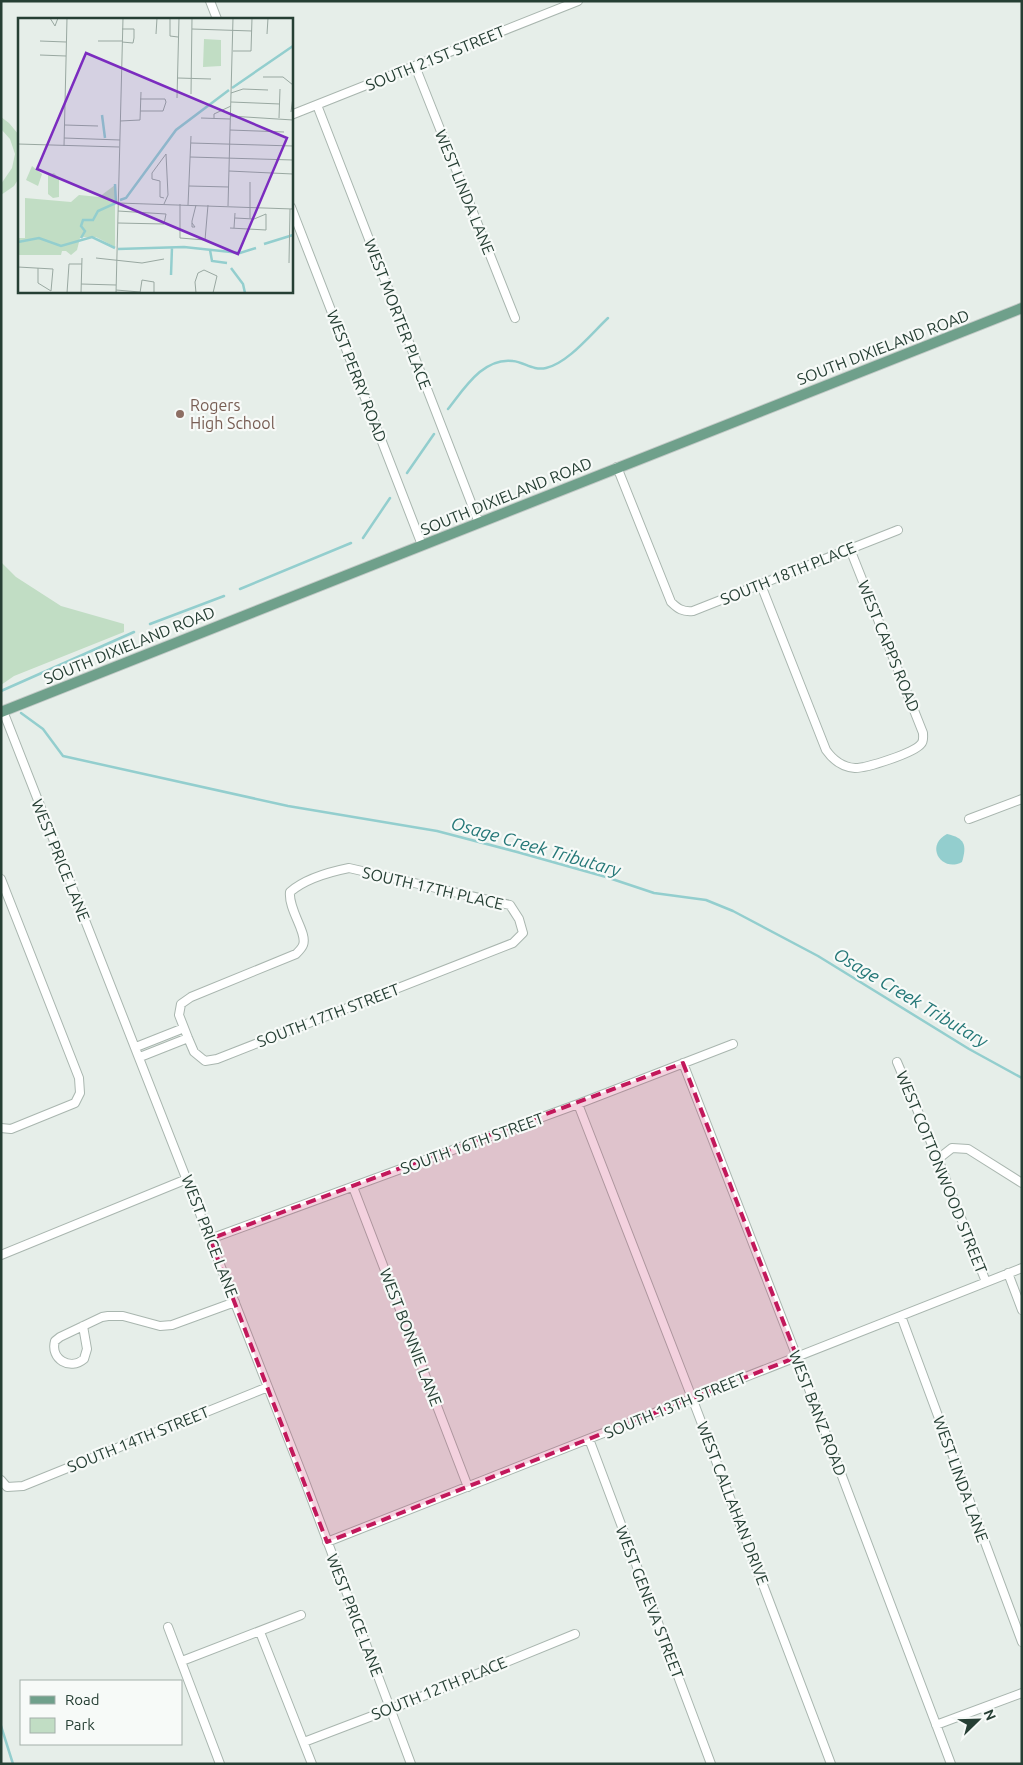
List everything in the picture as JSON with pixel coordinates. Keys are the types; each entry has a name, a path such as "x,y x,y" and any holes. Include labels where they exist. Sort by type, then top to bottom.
{"main road":[{"name":"SOUTH DIXIELAND ROAD","path":"2,712 1022,308"}],"street":[{"path":"210,1 217,18"},
{"name":"SOUTH 21ST STREET","path":"292,115 578,1"},
{"name":"WEST LINDA LANE","path":"415,66 516,318"},
{"name":"WEST MORTER PLACE","path":"317,105 479,523"},
{"name":"WEST PERRY ROAD","path":"292,210 422,545"},
{"name":"SOUTH 18TH PLACE","path":"617,467 671,602 678,609 686,612 761,585 898,530"},
{"name":"WEST CAPPS ROAD","path":"761,585 826,750 836,762 855,768 872,765 916,748 924,739 923,733 850,549"},
{"name":"WEST PRICE LANE","path":"2,712 140,1057 412,1764"},
{"path":"969,819 1022,799"},
{"name":"SOUTH 17TH PLACE","path":"188,1038 179,1015 181,1004 191,997 296,954 303,947 304,939 289,900 290,892 298,885 332,871 350,868 510,905 519,919 523,933"},
{"path":"1,879 80,1078 80,1093 75,1103 11,1129 1,1128"},
{"name":"SOUTH 17TH STREET","path":"188,1038 194,1052 205,1061 217,1059 514,943 523,933"},
{"path":"136,1047 184,1028"},
{"path":"140,1057 188,1038"},
{"name":"SOUTH 16TH STREET","path":"210,1239 578,1104 733,1044"},
{"name":"WEST COTTONWOOD STREET","path":"897,1062 938,1159 986,1282"},
{"name":"WEST BANZ ROAD","path":"683,1063 951,1764"},
{"name":"WEST CALLAHAN DRIVE","path":"578,1104 693,1398 831,1764"},
{"path":"938,1159 952,1148 968,1149 1022,1183"},
{"path":"1,1255 187,1179"},
{"name":"WEST BONNIE LANE","path":"352,1186 468,1487"},
{"name":"SOUTH 13TH STREET","path":"327,1542 1022,1268"},
{"name":"WEST COTTONWOOD STREET","path":"1008,1273 1022,1310"},
{"path":"84,1326 87,1348 84,1359 76,1363 60,1361 55,1352 55,1342 60,1337 102,1317 130,1317 166,1326 178,1324 235,1302"},
{"name":"WEST LINDA LANE","path":"901,1316 1022,1642"},
{"name":"SOUTH 14TH STREET","path":"1,1480 7,1488 23,1486 268,1387"},
{"name":"WEST GENEVA STREET","path":"589,1439 711,1764"},
{"path":"182,1661 301,1615"},
{"path":"168,1627 220,1764"},
{"path":"260,1632 312,1764"},
{"name":"SOUTH 12TH PLACE","path":"304,1742 575,1634"},
{"path":"936,1725 1022,1693"}],"highlighted area":[{"path":"683,1063 797,1357 327,1542 210,1239"}],"green space":[{"path":"1,117 18,134 18,180 14,186 1,195 1,184 12,168 15,154 10,139 1,129"},
{"path":"1,562 16,577 61,606 124,624 124,632 14,676 1,685"}],"water":[{"path":"947,834 958,838 963,843 962,862 948,864 938,857 937,845 940,839"}],"waterway":[{"path":"448,409 483,369 502,361 513,361 541,369 554,365 571,354 608,318"},
{"path":"407,473 434,434"},
{"path":"363,538 390,498"},
{"path":"240,589 351,543"},
{"path":"150,624 224,596"},
{"path":"1,691 134,632"},
{"name":"Osage Creek Tributary","path":"21,713 43,729 63,756 288,806 437,831 606,877 654,893 706,900 733,911 818,956 969,1049 1022,1078"},
{"path":"1,1726 13,1764"}],"place":[{"name":"Rogers High School","path":"180,414"}]}
